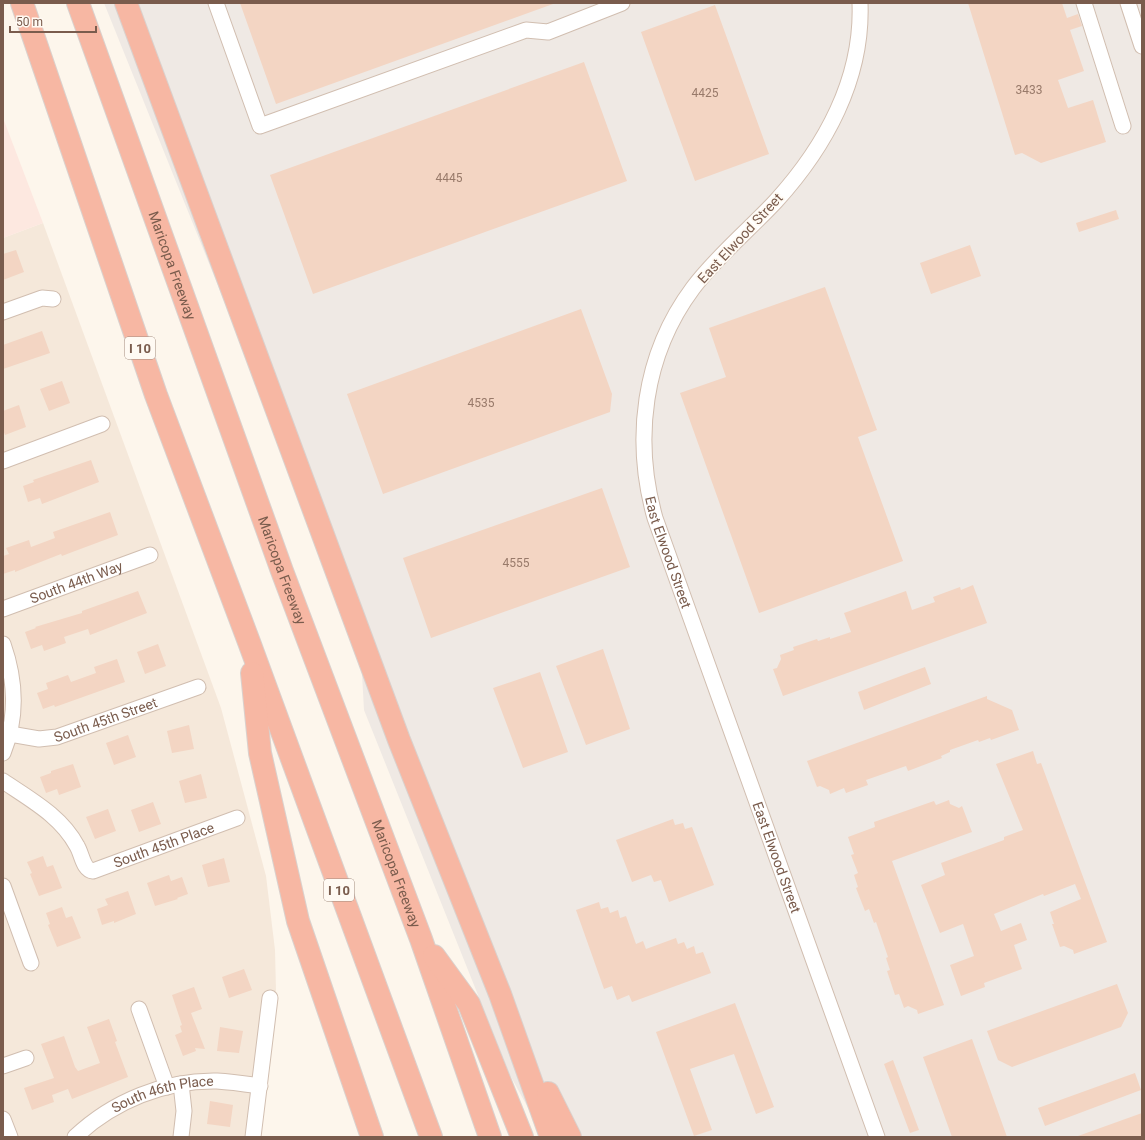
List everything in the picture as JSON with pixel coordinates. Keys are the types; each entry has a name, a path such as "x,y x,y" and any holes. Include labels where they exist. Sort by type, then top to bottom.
{"highway":[{"name":"I 10","path":"22,3 156,395 249,642 431,1137"},
{"name":"Maricopa Freeway","path":"78,3 282,572 421,939 490,1137"},
{"path":"129,10 399,740 500,994 551,1137"},
{"path":"249,642 260,753 298,921 372,1137"},
{"path":"421,939 469,1004 522,1137"},
{"path":"500,994 570,1137"}],"street":[{"path":"216,3 260,126 526,30 548,32 622,3"},
{"name":"East Elwood Street","path":"860,3 858,43 851,75 832,124 807,165 775,201 707,271 682,303 656,356 648,386 643,437 648,496 655,518 877,1137"},
{"path":"1084,3 1123,126"},
{"path":"1128,3 1142,46"},
{"path":"3,312 42,298 53,299"},
{"path":"3,461 102,424"},
{"name":"South 44th Way","path":"3,609 150,555"},
{"path":"3,644 11,668 14,688 14,711 10,734 3,753"},
{"name":"South 45th Street","path":"10,734 39,739 57,737 198,687"},
{"name":"South 45th Place","path":"3,781 58,820 74,839 85,865 90,871 96,871 237,818"},
{"path":"3,886 31,963"},
{"path":"253,1137 270,998"},
{"path":"139,1010 184,1111 181,1137"},
{"path":"3,1066 26,1058"},
{"name":"South 46th Place","path":"75,1137 92,1122 120,1104 142,1095 174,1086 217,1081 260,1086"},
{"path":"3,1119 10,1137"}],"shaded area":[{"path":"104,3 1142,3 1142,1137 544,1137 510,1075 364,710 360,638"},
{"path":"3,118 43,223 3,238"},
{"path":"43,223 221,708 266,876 275,950 276,991 260,1137 3,1137 3,238"}],"building":[{"path":"240,3 553,3 553,4 276,104"},
{"path":"968,3 1062,3 1067,18 1078,14 1082,26 1070,30 1084,71 1058,80 1068,108 1093,100 1106,142 1041,163 1022,153 1015,155"},
{"path":"715,5 769,154 695,181 641,32"},
{"path":"584,62 627,181 313,294 270,175"},
{"path":"1116,210 1119,219 1079,232 1076,223"},
{"path":"970,245 981,276 931,294 920,263"},
{"path":"16,250 24,272 3,280 3,254"},
{"path":"825,287 877,430 858,437 903,561 759,613 680,393 726,377 709,328"},
{"path":"581,309 612,394 610,412 383,494 347,394"},
{"path":"42,331 50,353 3,369 3,345"},
{"path":"62,381 70,403 49,411 40,389"},
{"path":"19,405 26,427 5,435 3,430 3,411"},
{"path":"91,460 99,482 42,504 40,498 28,502 23,486 34,482 33,480"},
{"path":"602,488 630,567 431,638 403,558"},
{"path":"110,512 118,535 62,556 61,554 15,572 15,570 3,574 3,556 9,554 6,548 29,540 31,547 55,538 53,532"},
{"path":"973,585 987,623 783,696 773,669 777,668 781,659 780,655 794,650 793,647 817,639 818,641 830,637 830,639 851,632 844,613 906,591 912,610 935,602 933,597 960,587 961,590"},
{"path":"138,591 147,613 90,635 88,629 64,637 66,643 44,651 42,645 31,649 25,632 36,628 35,627 82,613 82,611"},
{"path":"158,644 166,666 145,674 137,652"},
{"path":"603,649 630,729 586,745 556,666"},
{"path":"117,659 125,682 55,707 54,705 43,709 37,693 48,689 46,683 68,675 71,682 96,673 94,667"},
{"path":"925,667 931,684 864,710 858,692"},
{"path":"540,672 568,752 523,768 493,688"},
{"path":"987,696 987,699 1012,710 1019,730 991,740 990,738 979,742 978,740 950,750 950,752 941,756 942,758 908,771 906,766 866,780 868,785 846,793 844,788 830,794 829,790 820,786 817,787 807,761"},
{"path":"189,725 194,749 172,753 167,731"},
{"path":"128,735 136,757 114,765 106,743"},
{"path":"1033,751 1037,764 1041,763 1107,942 1074,954 1073,950 1064,946 1060,947 1052,924 1054,924 1050,912 1081,899 1075,884 1044,896 1043,894 994,914 1001,931 1021,923 1027,940 1014,945 1022,969 984,983 985,987 961,996 950,965 974,956 963,924 940,933 921,885 945,875 941,863 1004,840 1004,837 1023,830 996,764"},
{"path":"73,764 81,787 59,795 57,789 46,793 40,777 51,773 51,771"},
{"path":"201,774 207,798 185,803 179,781"},
{"path":"949,800 950,804 959,808 962,806 972,832 892,861 944,1005 918,1014 917,1010 908,1006 904,1008 899,994 895,995 887,971 890,970 886,958 888,957 876,922 874,923 869,909 865,911 856,888 858,887 854,875 858,873 851,855 854,854 848,837 875,827 874,822 934,801 936,805"},
{"path":"153,802 161,824 139,832 131,810"},
{"path":"108,809 116,831 95,839 86,817"},
{"path":"673,819 675,825 683,823 685,829 692,827 714,885 669,902 661,880 654,882 651,875 632,882 616,840"},
{"path":"43,856 47,867 53,865 62,888 39,896 27,862"},
{"path":"224,858 230,882 208,887 202,865"},
{"path":"169,875 171,881 182,877 188,894 177,898 178,899 155,906 147,883"},
{"path":"128,891 136,914 114,923 114,921 102,925 97,909 108,905 105,899"},
{"path":"599,902 601,909 608,907 610,913 618,910 620,918 626,916 636,944 643,941 646,949 676,938 678,944 684,942 687,949 694,946 696,954 703,952 711,973 632,1002 629,995 617,1000 612,986 604,989 576,910"},
{"path":"62,907 66,918 72,916 81,938 57,947 48,925 50,924 46,913"},
{"path":"244,969 252,990 229,998 222,977"},
{"path":"1117,984 1128,1013 1121,1027 1012,1067 998,1060 987,1031"},
{"path":"194,987 202,1009 191,1013 205,1049 195,1048 196,1051 183,1056 175,1035 182,1032 180,1026 182,1025 172,995"},
{"path":"735,1003 774,1107 756,1114 734,1054 690,1069 712,1130 694,1136 656,1032"},
{"path":"109,1019 117,1041 115,1042 128,1077 72,1099 68,1089 52,1095 54,1102 32,1110 24,1088 54,1078 41,1044 64,1036 75,1067 78,1071 100,1063 87,1027"},
{"path":"220,1027 243,1031 239,1053 217,1051"},
{"path":"972,1039 1007,1137 952,1137 923,1057"},
{"path":"893,1060 919,1130 910,1133 884,1064"},
{"path":"1135,1073 1141,1090 1045,1126 1038,1108"},
{"path":"210,1101 233,1105 230,1127 207,1124"},
{"path":"1142,1113 1142,1137 1078,1137 1078,1136"}]}
